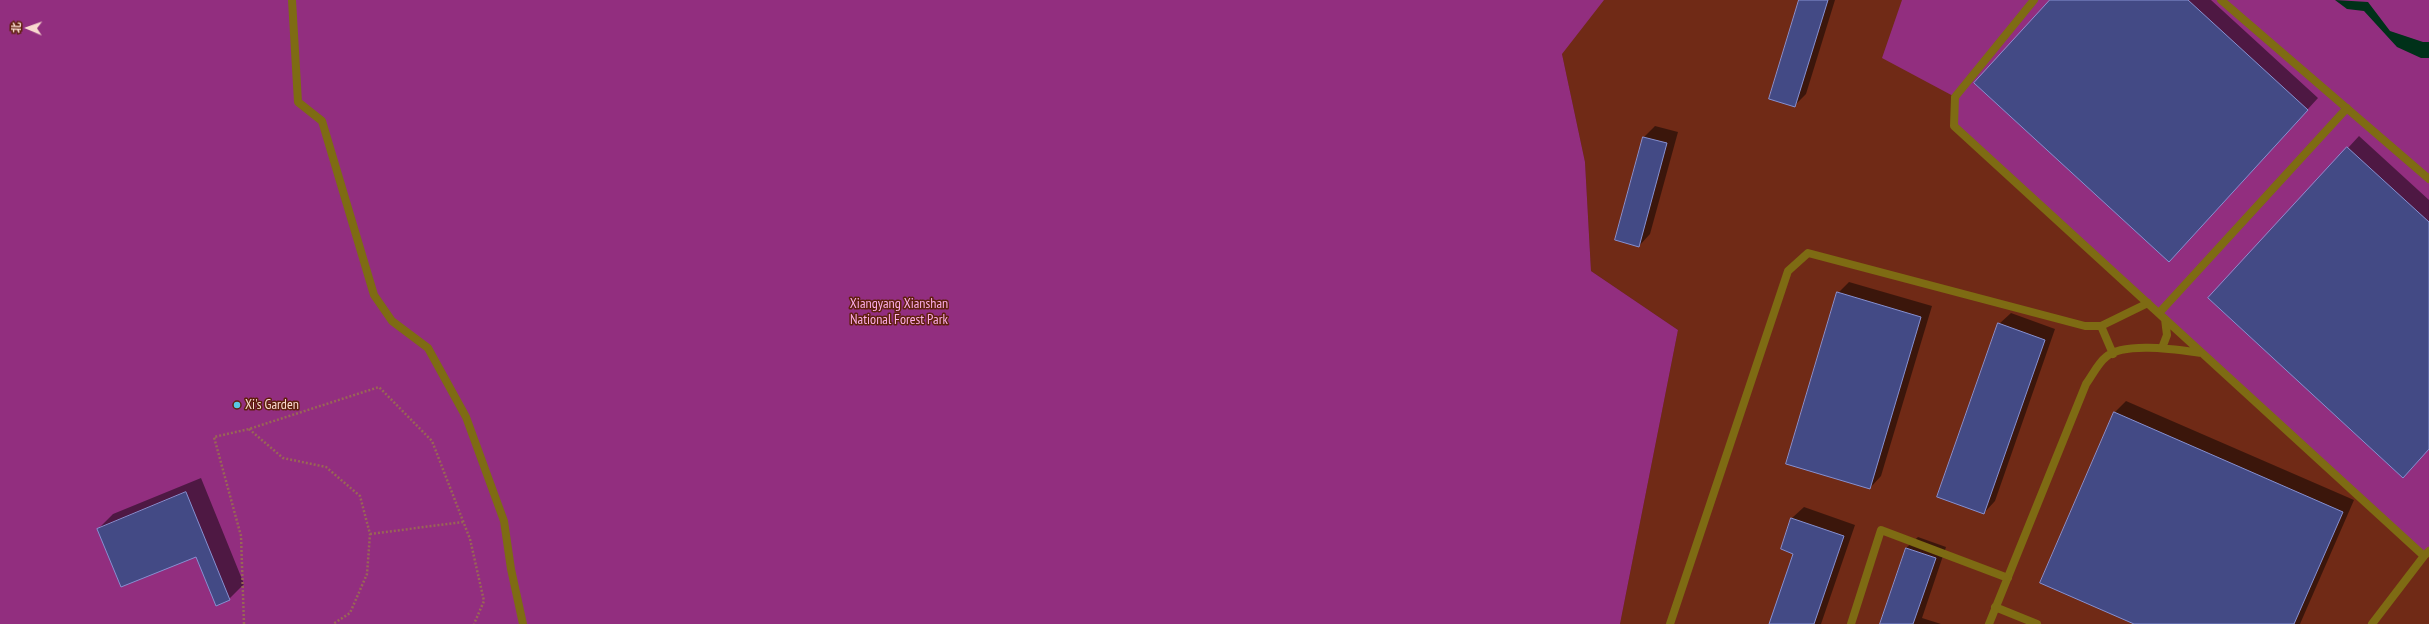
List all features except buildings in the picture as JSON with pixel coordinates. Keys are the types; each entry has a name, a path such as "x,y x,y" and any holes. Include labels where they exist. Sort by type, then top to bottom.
{"lane":[{"path":"292,0 298,102 322,121 374,295 392,321 428,348 466,417 504,521 511,569 523,624"},
{"path":"2034,0 1955,98 1954,126 2202,353 2427,554 2372,624"},
{"path":"2221,0 2429,179"},
{"path":"2162,316 2347,108"},
{"path":"1670,624 1788,271 1808,253 2085,326 2101,326 2148,303"},
{"path":"2162,316 2167,335 2162,348"},
{"path":"2101,326 2113,354"},
{"path":"1989,624 2086,384 2106,356 2123,350 2162,348 2202,353"},
{"path":"1851,624 1881,530 2008,578"},
{"path":"1996,607 2038,624"}],"path":[{"path":"244,624 241,536 214,437 249,429 379,387 432,441 470,539 484,601 474,624"},
{"path":"249,429 283,458 326,467 360,496 370,534 367,574 350,613 333,624"},
{"path":"370,534 464,522"}],"shaded area":[{"path":"1600,0 2429,0 2429,624 1620,624 1678,330 1591,271 1585,162 1559,40"},
{"path":"2335,0 2368,2 2390,31 2423,42 2429,42 2429,58 2421,58 2397,47 2364,11 2347,9"}],"green space":[{"name":"Xiangyang Xianshan National Forest Park","path":"0,0 1604,0 1562,54 1585,162 1591,271 1678,330 1620,624 0,624"},
{"path":"1902,0 2429,0 2429,551 2424,556 1954,126 1955,97 1882,58"}],"place":[{"name":"Xi's Garden","path":"237,405"}]}
